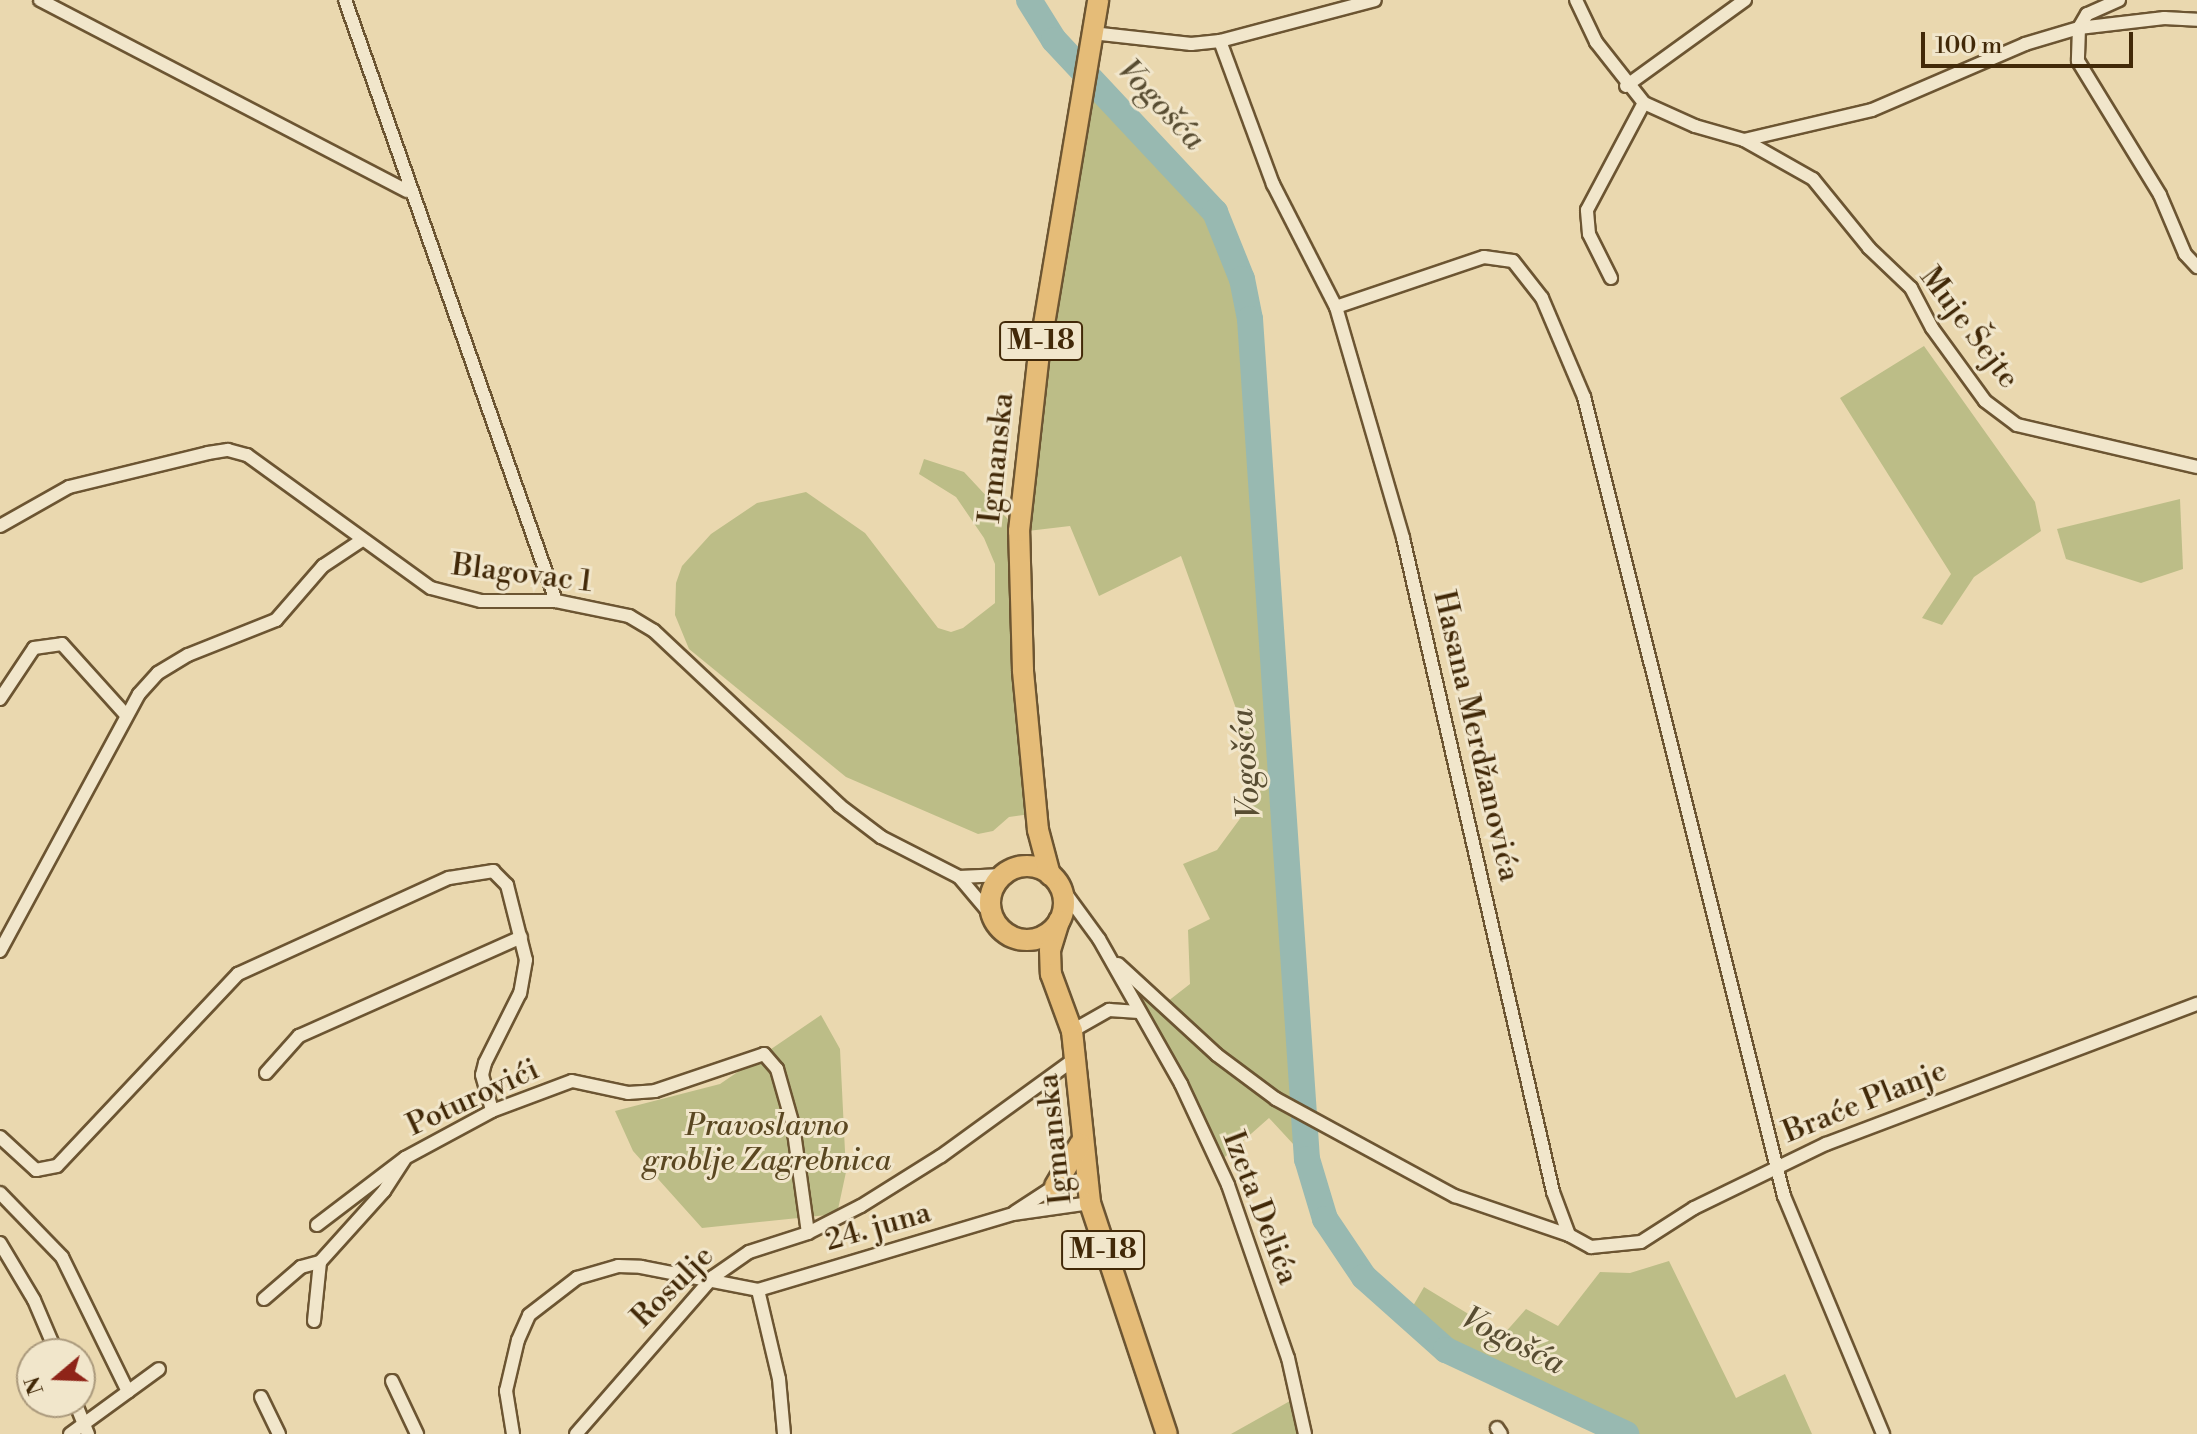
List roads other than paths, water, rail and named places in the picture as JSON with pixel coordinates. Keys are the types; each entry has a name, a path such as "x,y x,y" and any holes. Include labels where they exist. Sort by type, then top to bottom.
{"main road":[{"name":"Igmanska","path":"1054,879 1038,830 1021,647 1019,531 1039,354 1098,0"},
{"path":"991,915 991,893 1038,830"},
{"path":"1010,871 1054,879"},
{"name":"M-18","path":"1054,879 1060,919"},
{"name":"M-18","path":"991,915 1014,938"},
{"name":"Igmanska","path":"1060,919 1050,950 1051,974 1072,1031 1081,1141 1090,1203 1167,1434"},
{"path":"1014,938 1040,938 1060,919"},
{"name":"Igmanska","path":"1014,938 1051,974"},
{"path":"1055,1186 1068,1171 1081,1141"}],"street":[{"path":"40,0 407,191"},
{"path":"345,0 407,191 556,601"},
{"path":"1092,33 1191,44 1220,41 1375,0"},
{"name":"Muje Šejte","path":"1576,0 1596,42 1626,86 1644,103 1695,126 1744,140 1813,179 1869,248 1911,288 1932,328 1985,401 2017,425 2197,467"},
{"path":"1626,86 1745,0"},
{"name":"Muje Šejte","path":"2079,28 2087,14 2119,0"},
{"name":"Muje Šejte","path":"1744,140 1872,110 2025,44 2079,28 2164,18 2197,20"},
{"path":"2079,28 2078,61 2151,179 2185,254 2197,267"},
{"name":"Hasana Merdžanovića","path":"1220,41 1273,184 1336,307 1403,538 1553,1192 1569,1235"},
{"path":"1611,278 1589,234 1587,210 1644,103"},
{"path":"1110,957 1217,1055 1276,1099 1455,1196 1569,1235 1591,1247 1641,1242 1779,1166 1584,397 1542,298 1513,261 1484,257 1336,307"},
{"name":"Blagovac 1","path":"0,526 69,487 228,450 279,474 362,540 431,588 455,596 556,601 629,616 654,631 839,805 881,837 959,877 1010,871"},
{"path":"0,951 126,715 158,673 188,655 276,620 323,566 362,540"},
{"path":"0,699 34,648 62,644 126,715"},
{"path":"0,1137 36,1170 57,1166 238,974 449,878 484,872 502,876 521,937 526,977 482,1075 492,1111"},
{"path":"959,877 991,915"},
{"name":"Izeta Delića","path":"1054,879 1110,957 1181,1084 1228,1185 1288,1358 1305,1434"},
{"path":"1060,919 1086,921"},
{"path":"266,1073 299,1036 521,937"},
{"name":"Braće Planje","path":"1883,1434 1794,1228 1779,1166 1949,1095 2197,1004"},
{"path":"1072,1031 1109,1010 1139,1012"},
{"name":"Poturovići","path":"317,1225 405,1158 492,1111 572,1081 628,1093 655,1091 764,1054 777,1069 793,1125 808,1233"},
{"name":"Rosulje","path":"576,1434 713,1277 749,1252 808,1233 941,1156 1076,1058"},
{"path":"264,1299 301,1267 320,1262 384,1191 405,1158"},
{"name":"24. juna","path":"1013,1214 1055,1186 1086,1178"},
{"path":"0,1193 62,1257 128,1392"},
{"name":"24. juna","path":"758,1290 1013,1214 1090,1203"},
{"path":"0,1243 34,1300 50,1338"},
{"path":"314,1321 320,1262"},
{"path":"513,1434 506,1391 510,1361 529,1315 577,1278 618,1266 713,1277 758,1290 779,1379 784,1434"},
{"path":"70,1434 86,1428 159,1369"},
{"path":"392,1381 417,1434"},
{"path":"261,1397 279,1434"}],"waterway":[{"name":"Vogošća","path":"1029,0 1054,40 1215,212 1242,279 1250,319 1307,1159 1325,1219 1364,1277 1446,1350 1626,1434"}],"park label":[{"name":"Pravoslavno groblje Zagrebnica","path":"767,1143"}]}
